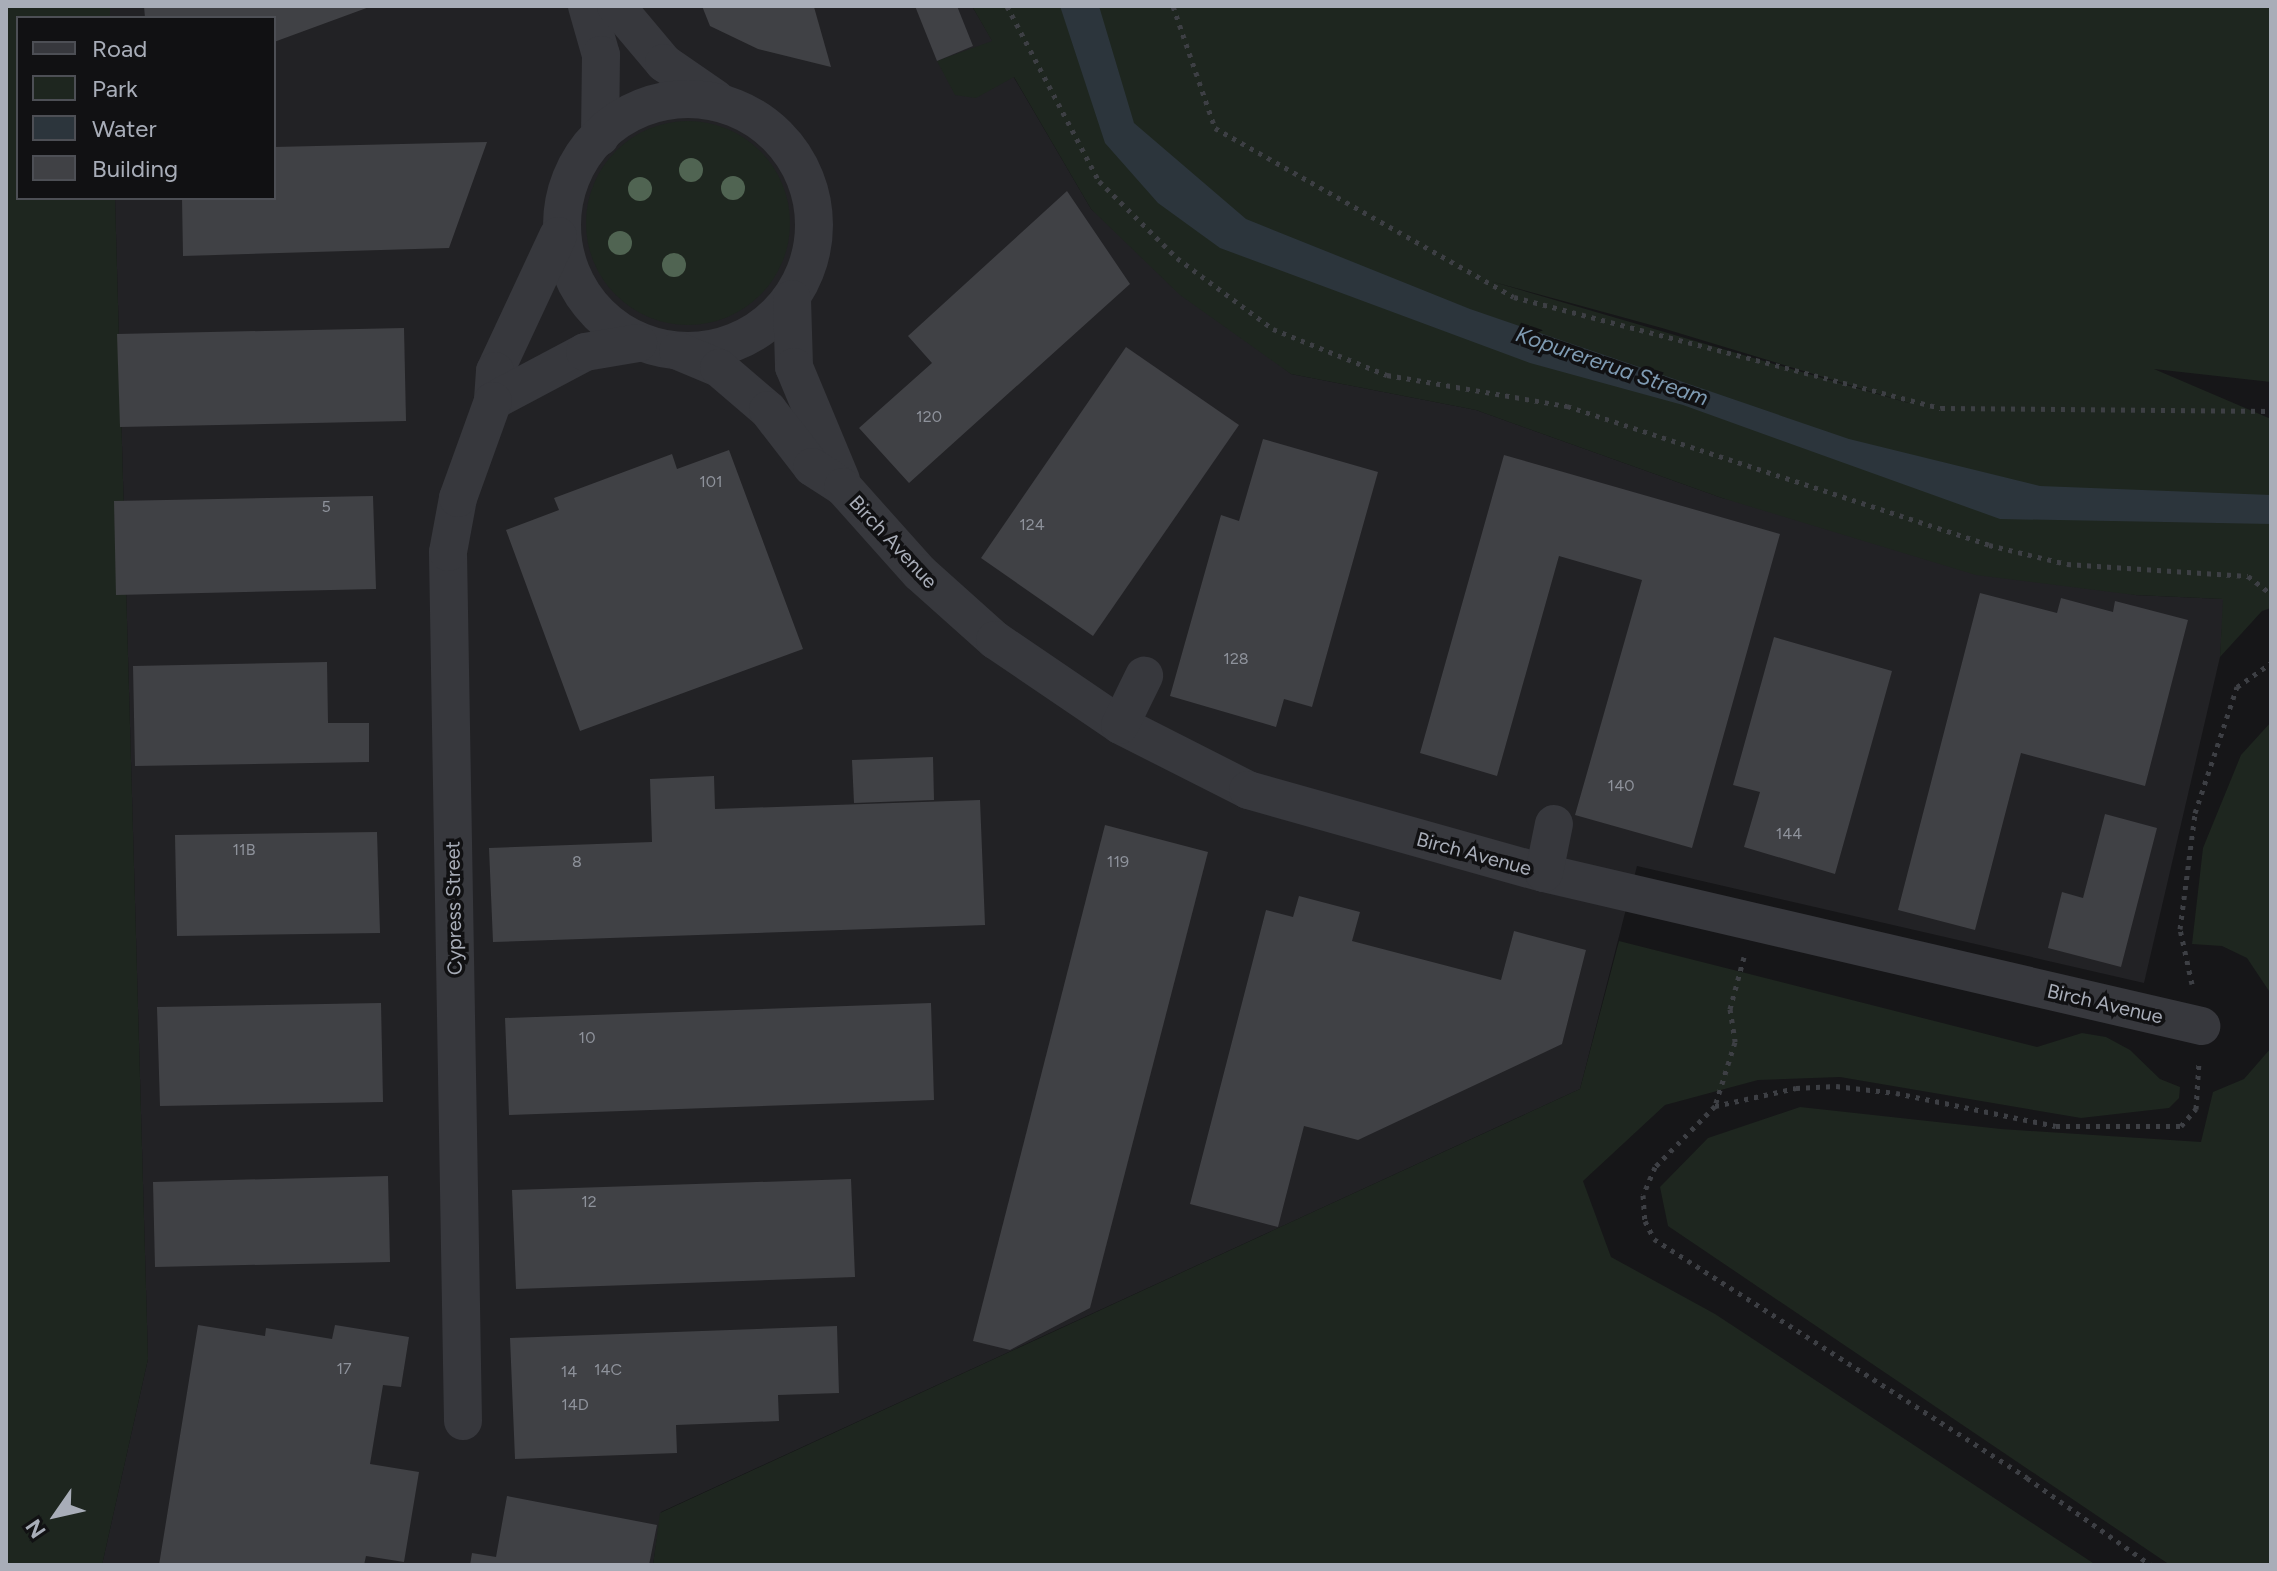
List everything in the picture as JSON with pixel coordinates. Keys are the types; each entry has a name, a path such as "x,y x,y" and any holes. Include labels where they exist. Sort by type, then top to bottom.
{"street":[{"path":"587,6 601,55 600,137"},
{"path":"493,401 563,361 638,343 678,351 717,346 739,337 792,299 816,241 808,178 790,147 758,118 716,99 664,63 616,6"},
{"path":"638,343 591,307 571,281 558,236 575,169 600,137 628,117 656,106 716,99"},
{"name":"Cypress Street","path":"463,1421 448,552 458,498 493,401 495,371 558,236"},
{"name":"Birch Avenue","path":"792,299 794,367 843,487 885,538 955,607 1043,675 1120,725 1215,775 1278,801 1544,873 2201,1026"},
{"name":"Birch Avenue","path":"678,351 719,368 768,410 812,467 843,487"},
{"path":"1120,725 1144,676"},
{"path":"1544,873 1554,824"}],"path":[{"path":"1007,6 1099,181 1177,258 1273,329 1387,375 1567,406 1989,545 2067,564 2248,576 2271,594"},
{"path":"1173,6 1215,128 1514,297 1941,408 2271,411"},
{"path":"1715,1106 1796,1088 1836,1086 1896,1093 2056,1126 2181,1126 2196,1109 2201,1026 2180,929 2195,813 2237,687 2271,663"},
{"path":"1754,921 1730,1009 1735,1042 1715,1106 1655,1167 1643,1195 1645,1221 1654,1239 2027,1478 2151,1565"}],"shaded area":[{"path":"110,6 972,6 1091,209 1291,374 1476,410 1722,498 2135,595 2224,599 2220,657 2144,983 1637,866 1580,1089 661,1512 653,1565 102,1565 148,1359 115,200 276,200 276,16 110,16"}],"green space":[{"path":"6,6 110,6 110,16 16,16 16,200 115,200 148,1359 102,1565 6,1565"},
{"path":"972,6 2271,6 2271,382 2154,369 2271,419 2271,608 2262,611 2220,657 2223,599 2135,595 1976,575 1722,498 1476,410 1291,374 1180,295 1091,209 1014,77 976,98 955,95 937,61 992,41","holes":["1490,281 1662,328 1909,403"]},
{"path":"688,121 708,122 727,128 760,151 783,184 789,203 789,243 783,262 760,295 727,318 708,324 688,325 668,324 649,318 616,295 593,262 587,243 586,223 587,203 593,184 616,151 649,128 668,122"},
{"path":"2271,722 2271,994 2247,958 2222,946 2192,944 2203,848 2241,755"},
{"path":"1619,941 2037,1047 2082,1033 2106,1037 2130,1050 2160,1079 2180,1087 2179,1098 2169,1108 2081,1118 1840,1077 1758,1080 1665,1105 1583,1181 1611,1257 1715,1314 2096,1565 653,1565 660,1513 1580,1089"},
{"path":"2271,1048 2271,1565 2170,1565 1668,1226 1660,1187 1708,1138 1800,1107 2001,1129 2201,1142 2213,1092 2244,1079"}],"water":[{"name":"Kopurererua Stream","path":"1060,6 1099,6 1134,123 1246,219 1470,309 1849,439 2040,486 2271,495 2271,524 2000,519 1683,405 1530,363 1220,248 1158,203 1105,143"}],"building":[{"path":"144,6 372,6 276,41 276,16 145,16"},
{"path":"702,6 814,7 831,67 758,49 710,26"},
{"path":"915,6 957,6 973,46 937,61"},
{"path":"487,142 449,248 183,256 182,200 276,200 276,147"},
{"path":"1067,191 1130,284 909,483 859,428 932,363 908,336"},
{"path":"404,328 406,421 120,427 117,334"},
{"path":"1126,347 1239,425 1093,636 981,558"},
{"path":"1263,439 1378,472 1312,707 1284,699 1276,727 1170,696 1221,515 1239,521"},
{"path":"729,450 803,649 580,731 506,530 559,510 554,498 672,454 677,469"},
{"path":"1504,455 1780,534 1692,848 1575,815 1642,580 1559,556 1497,776 1420,753"},
{"path":"373,496 376,589 116,595 114,501"},
{"path":"1980,593 2057,613 2061,598 2113,612 2115,601 2188,620 2145,786 2021,753 1975,930 1898,910"},
{"path":"1774,637 1892,671 1835,874 1744,847 1760,792 1733,785"},
{"path":"327,662 328,723 369,723 369,762 135,766 133,666"},
{"path":"933,757 934,800 854,803 852,760"},
{"path":"714,776 715,809 980,800 985,925 493,942 489,848 652,842 650,779"},
{"path":"2105,814 2157,828 2121,967 2048,948 2062,892 2083,898"},
{"path":"1105,825 1208,852 1090,1308 1010,1350 973,1341"},
{"path":"377,832 380,933 177,936 175,835"},
{"path":"1299,896 1360,912 1352,941 1501,980 1514,931 1586,950 1562,1044 1358,1140 1304,1126 1278,1227 1190,1204 1266,910 1293,917"},
{"path":"381,1003 383,1102 160,1106 157,1007"},
{"path":"931,1003 934,1100 509,1115 505,1018"},
{"path":"388,1176 390,1262 155,1267 153,1182"},
{"path":"851,1179 855,1277 516,1289 512,1190"},
{"path":"198,1325 265,1336 266,1328 332,1339 335,1325 409,1337 401,1387 383,1385 370,1464 419,1472 404,1562 366,1556 364,1565 159,1565"},
{"path":"837,1326 839,1393 778,1395 779,1421 676,1425 677,1453 515,1459 510,1338"},
{"path":"507,1496 657,1525 649,1565 470,1565 472,1553 496,1557"}]}
